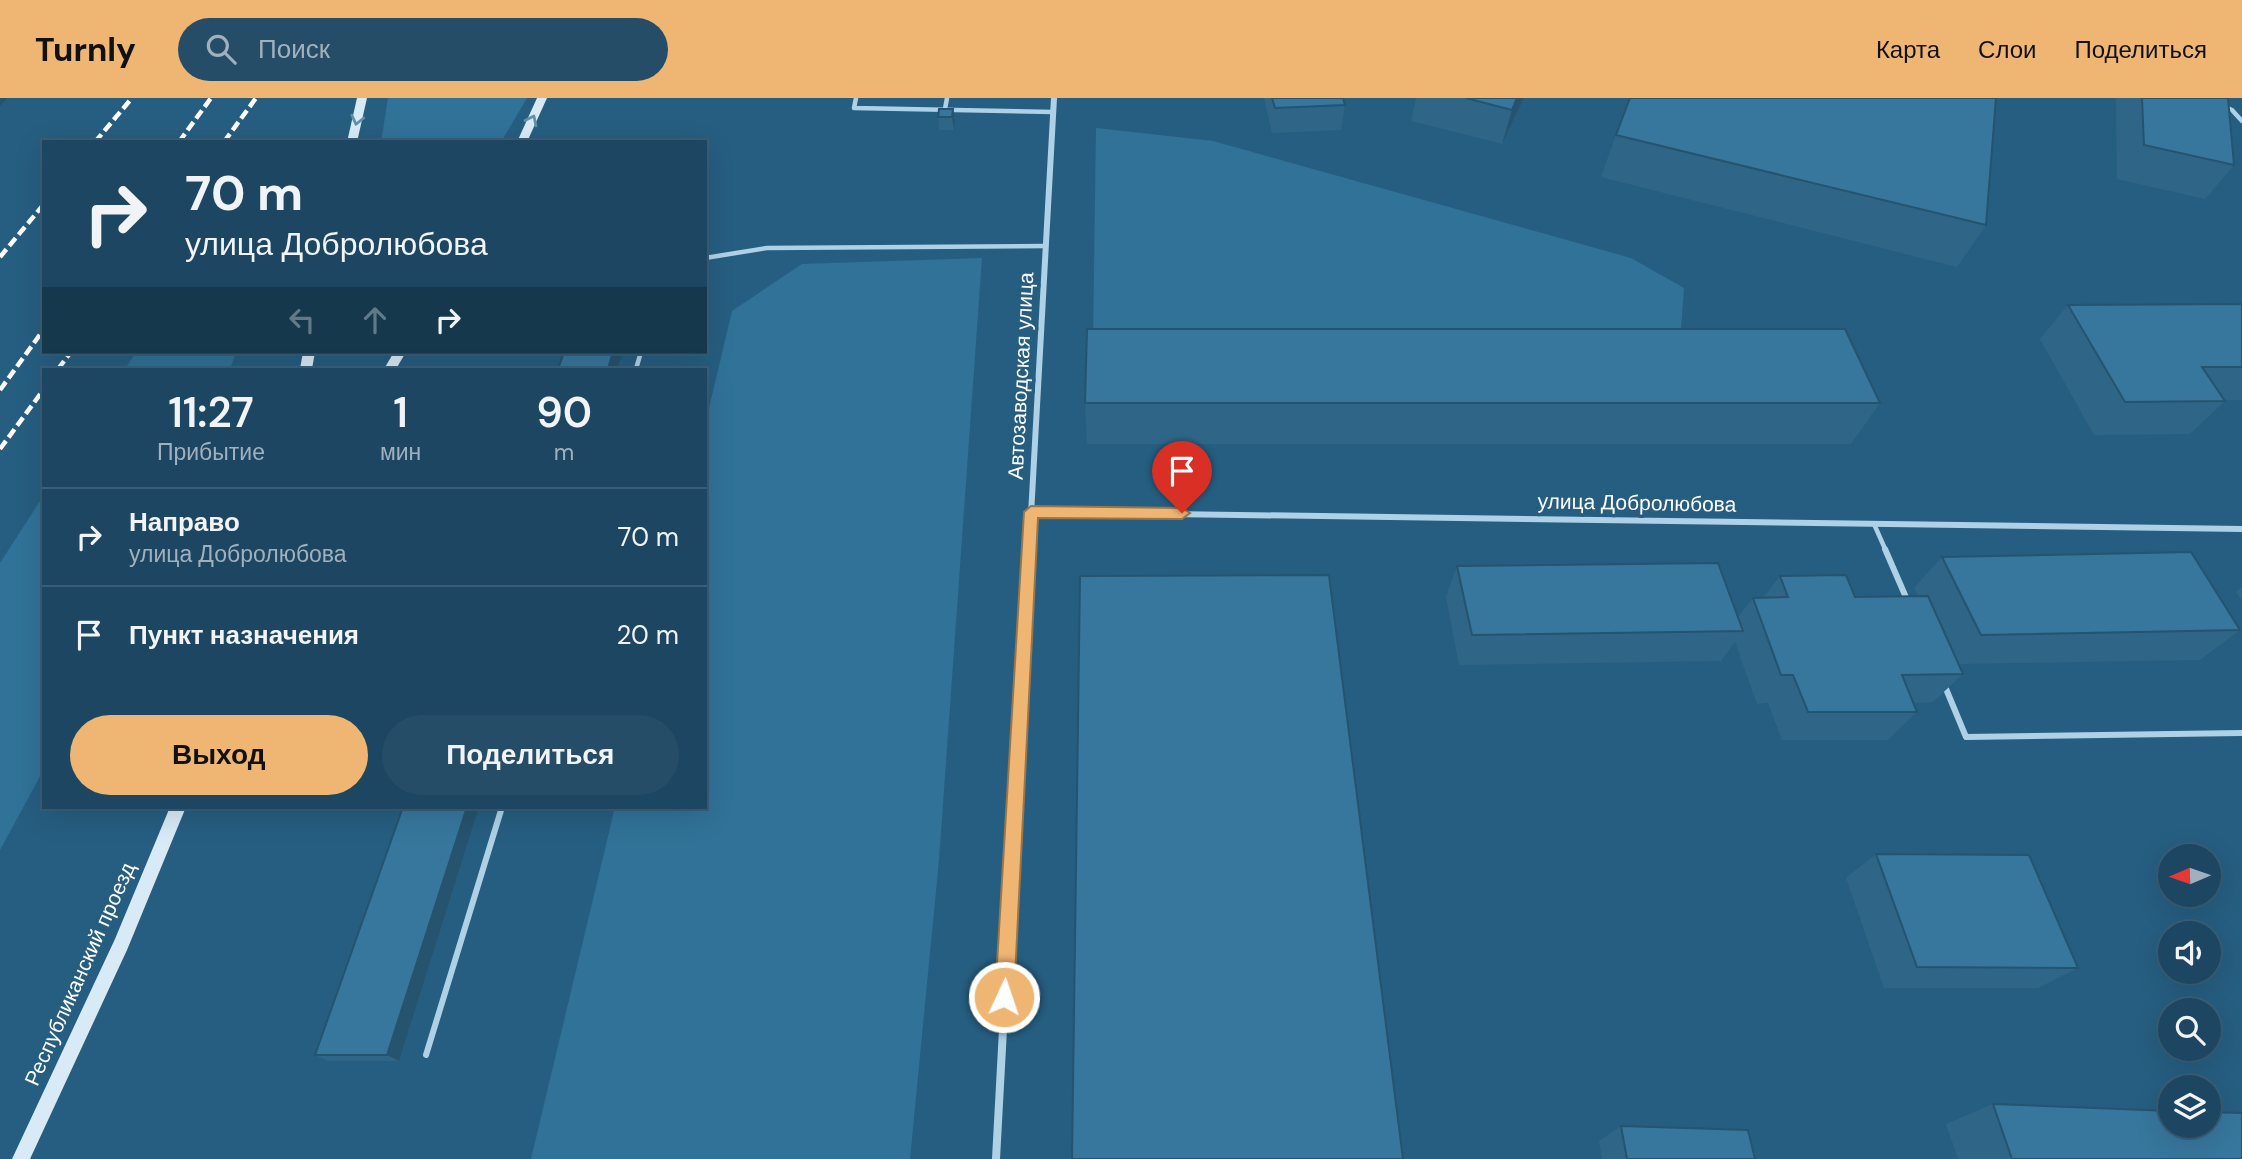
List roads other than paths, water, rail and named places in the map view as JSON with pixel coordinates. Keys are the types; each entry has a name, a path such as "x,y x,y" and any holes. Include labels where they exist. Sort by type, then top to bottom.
{"main road":[{"path":"352,140 362,98"},
{"path":"523,140 542,98"},
{"name":"Республиканский проезд","path":"21,1159 121,944 177,809"}],"street":[{"name":"Автозаводская улица","path":"996,1159 1054,98"},
{"name":"улица Добролюбова","path":"1031,512 2242,529"}],"lane":[{"path":"856,98 854,108 1053,112"},
{"path":"945,109 947,98"},
{"path":"2214,103 2232,110 2242,121"},
{"path":"707,258 767,248 1046,246"},
{"path":"1874,524 1912,611"},
{"path":"1939,674 1966,737 2242,733"},
{"path":"426,1055 501,809"}],"railway":[{"path":"97,140 132,98"},
{"path":"180,140 211,98"},
{"path":"225,140 256,98"},
{"path":"0,257 42,206"},
{"path":"0,390 42,332"},
{"path":"59,368 69,354"},
{"path":"0,449 42,392"}]}
